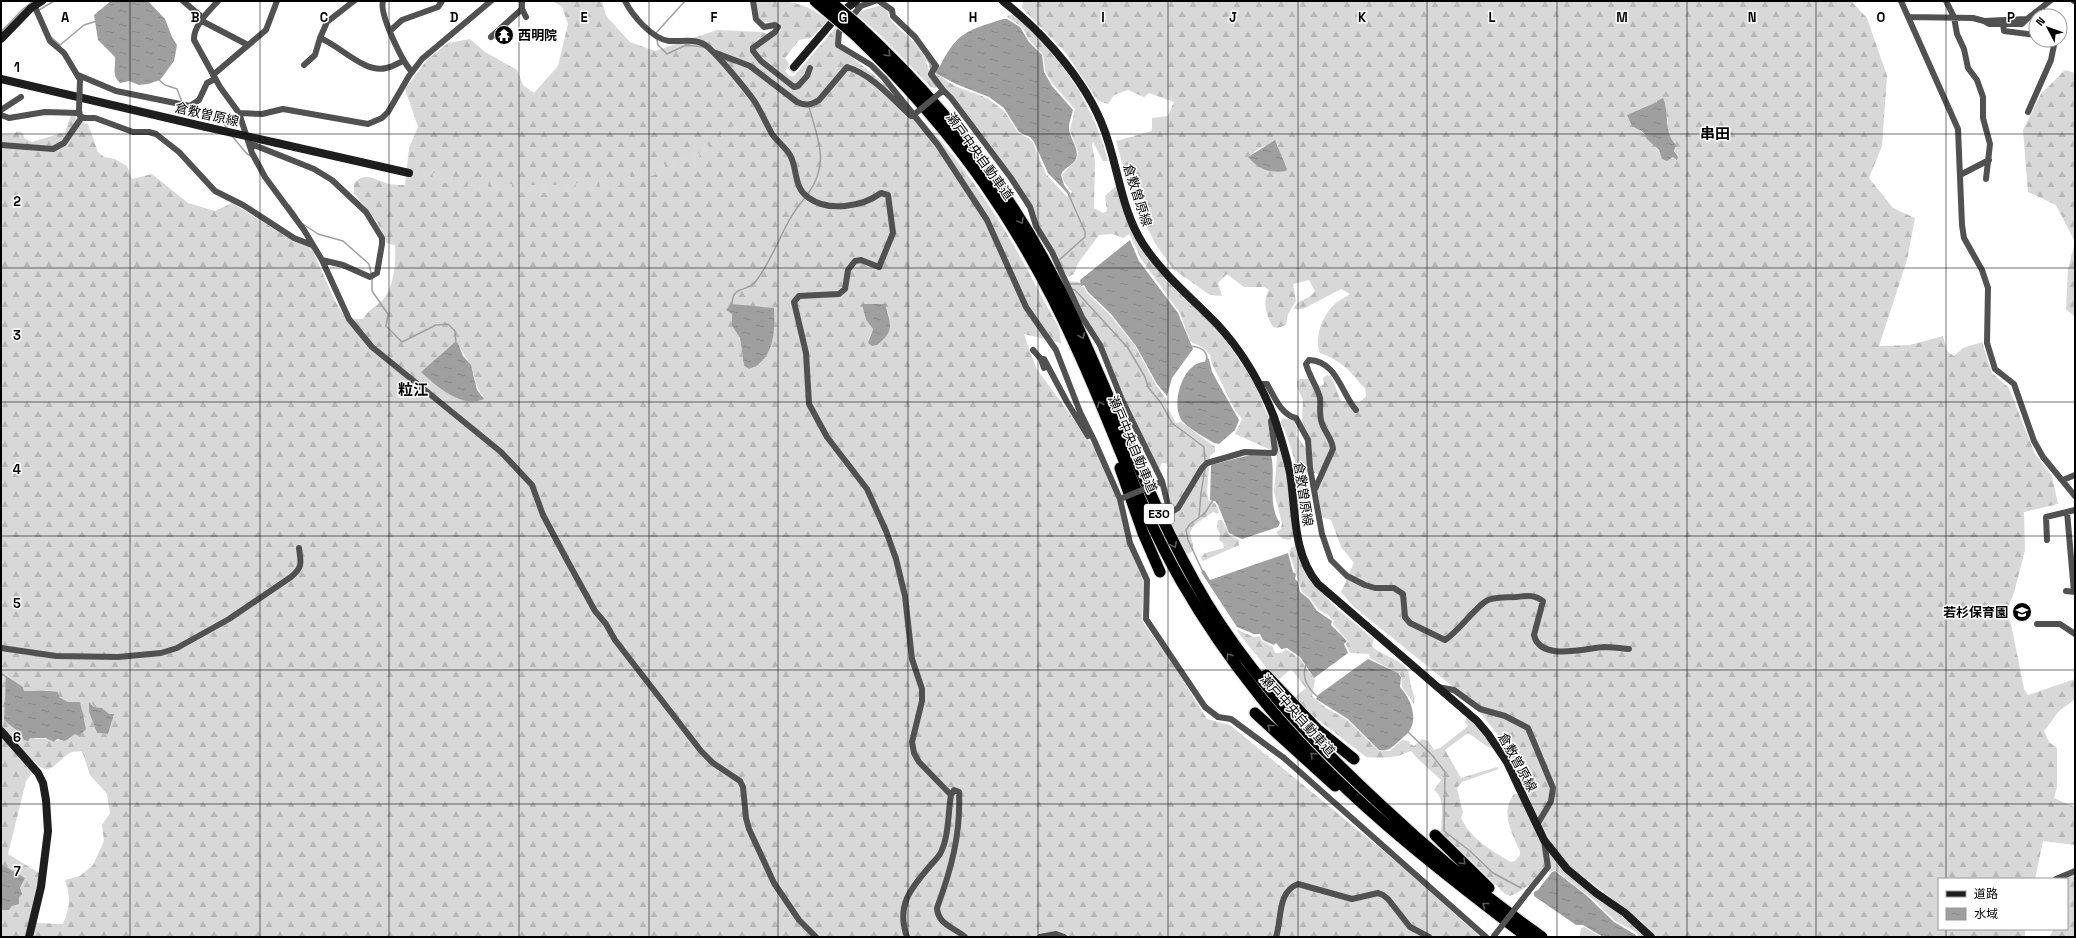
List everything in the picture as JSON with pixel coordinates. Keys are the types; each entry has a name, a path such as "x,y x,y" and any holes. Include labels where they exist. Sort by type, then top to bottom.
{"highway":[{"name":"瀬戸中央自動車道","path":"815,1 857,31 919,86 970,146 995,181 1037,247 1077,325 1163,522 1189,573 1223,628 1272,694 1330,757 1412,833 1528,932"},
{"name":"瀬戸中央自動車道","path":"830,1 938,121 966,157 1009,220 1051,294 1080,356 1152,524 1171,562 1220,642 1259,695 1292,733 1345,786 1407,842 1528,932 1542,937"},
{"path":"1110,428 1115,455 1143,533 1160,572"},
{"path":"1223,628 1317,729 1354,759"},
{"path":"1255,712 1345,795 1407,842"},
{"path":"1435,835 1478,879 1517,914 1528,932"}],"street":[{"path":"183,1 202,20 248,45"},
{"path":"218,1 202,20 194,35 194,40 214,77 239,113 253,156 265,177 304,230 322,260 349,319 372,347 506,457 532,485 543,515 568,562 595,611 606,624 615,640 701,751 713,763 740,781 743,787 746,818 749,829 774,883 799,920 816,937"},
{"path":"79,77 116,91 190,106 199,100 205,85 266,30 277,1"},
{"path":"304,65 315,55 327,22 354,1"},
{"path":"383,1 382,10 404,61 412,72"},
{"path":"391,30 402,20 438,7 442,1"},
{"path":"239,113 262,114 283,110 368,124 375,122 388,112 412,72 422,59 491,1"},
{"path":"522,1 522,9 526,17"},
{"path":"625,1 628,8 658,38 668,41 697,42 705,45 713,52 754,100 773,135 791,157 798,186 809,199 831,207 871,199 881,193 888,195 893,233 879,268 861,260 855,261 848,270 845,289 839,294 799,296 794,302 806,353 809,404 815,418 831,443 867,489 886,531 896,559 905,596 912,659 922,690 922,701 912,742 914,754 919,762 951,794"},
{"path":"753,1 756,19 764,27 775,25 778,27 775,32 753,48 753,51 761,61 794,87 798,86 808,76 810,68"},
{"path":"815,1 841,7"},
{"path":"794,67 839,14 858,5 875,1"},
{"path":"879,1 890,8 893,16 915,37 934,69 931,74 942,91 971,123 1030,207 1036,226 1052,252 1082,318 1100,346 1122,400 1161,482 1170,513 1178,508 1202,468 1207,463 1244,452 1274,453 1275,450 1271,421 1273,416"},
{"name":"倉敷曽原線","path":"1002,1 1013,4 1048,41 1078,81 1094,107 1108,139 1124,201 1142,243 1165,273 1218,326 1244,360 1258,384 1273,416 1290,472 1301,553 1311,576 1318,584 1472,716 1497,746 1515,778 1544,840 1567,869 1596,893 1625,913 1651,937"},
{"path":"1901,1 1955,122 1959,138 1962,225 1964,238 1982,270 1988,288 1988,350 1995,369 2014,384 2023,414 2043,457 2075,496"},
{"path":"1946,1 1954,17 1957,34 1964,50 1968,68 1977,80 1983,97 1983,118 1990,144 1986,179"},
{"path":"1984,20 1989,24 2022,24 2050,1"},
{"path":"1,39 40,2 50,41 64,53 79,77 80,114 64,143 53,149 1,145"},
{"path":"858,5 839,32 838,45 878,71 915,114 938,145 987,220 1026,307 1056,350 1080,412 1120,499 1130,543 1147,580 1146,620 1205,707 1218,716 1231,719 1284,758 1486,937"},
{"path":"491,37 522,9"},
{"path":"1909,16 1974,18 1984,20 2027,19"},
{"path":"2003,24 2004,31 2028,34"},
{"path":"320,38 365,66 385,69 404,61"},
{"path":"2028,112 2052,60 2054,48"},
{"path":"713,52 750,66 803,105 814,104 819,100 847,67 856,70 880,86 911,116 942,91"},
{"name":"倉敷曽原線","path":"1,79 409,173"},
{"path":"1,110 21,97"},
{"path":"1,115 9,118 45,112 80,114 133,132 149,132 156,134 179,152 215,191 243,205 294,238 312,245"},
{"path":"248,143 314,169 332,180 366,212 379,232 382,244 377,273 372,276 343,265 322,260"},
{"path":"1960,175 1989,160"},
{"path":"1033,350 1041,360 1044,368"},
{"path":"1041,360 1044,359 1049,366 1066,402 1090,440 1095,442"},
{"path":"1314,490 1333,449 1332,442 1321,420 1320,399 1316,386 1307,371 1306,364 1309,360 1320,362 1333,372 1356,410"},
{"path":"1258,384 1267,384 1283,410 1289,417 1296,418 1308,440 1314,490 1322,534 1327,552 1335,566 1347,576 1365,585 1375,588 1397,589 1403,594 1405,616 1410,623 1445,640 1455,634 1484,602 1497,598 1530,596 1538,597 1543,601 1534,635 1535,641 1543,648 1560,652 1603,647 1629,649"},
{"path":"2063,480 2075,475"},
{"path":"1120,499 1161,482"},
{"path":"2047,540 2046,517 2075,510"},
{"path":"2066,591 2075,592 2067,512"},
{"path":"1,648 56,656 118,657 161,653 177,648 229,619 291,577 299,570 301,564 299,548"},
{"path":"2037,624 2060,624 2075,634"},
{"path":"1438,687 1454,690 1480,709 1505,716 1528,728 1553,788 1551,802 1537,824"},
{"path":"1,731 38,773 43,783 46,800 48,830 41,888 30,927 29,937"},
{"path":"907,937 902,923 902,915 907,899 917,881 941,852 951,794 954,790 959,792 959,828 953,862 937,908 939,918 965,937"},
{"path":"1494,937 1548,867 1544,840"},
{"path":"2058,878 2075,871"},
{"path":"1276,937 1284,895 1291,886 1298,884 1352,898 1378,894 1383,895 1388,899 1410,927 1420,934 1429,937"},
{"path":"1040,937 1056,934 1064,937"}],"green space":[{"path":"553,1 602,1 606,16 630,42 655,51 717,30 762,32 773,37 781,30 780,23 765,22 758,17 755,1 777,1 802,5 828,20 811,38 799,40 785,58 789,64 785,72 789,76 794,76 836,27 839,30 835,46 882,81 924,122 979,191 1004,229 1059,328 1061,343 1024,334 1036,368 1096,450 1116,497 1144,577 1142,619 1145,626 1165,652 1207,719 1230,725 1414,876 1480,937 33,937 36,923 63,924 69,902 65,880 80,876 93,865 104,841 102,825 110,813 107,794 90,775 82,751 73,752 67,755 50,768 45,769 40,767 34,761 29,765 33,772 26,781 8,854 39,873 38,886 26,937 1,937 1,910 9,910 19,897 20,888 25,878 1,865 1,135 14,135 17,131 23,133 24,138 32,142 65,132 71,115 76,115 76,120 88,124 98,152 104,157 115,159 127,166 132,179 152,174 188,203 215,211 232,203 284,235 311,247 335,301 346,319 363,319 368,312 383,300 391,285 394,271 395,245 386,243 378,223 354,194 354,183 358,179 367,177 389,184 405,185 409,148 418,127 405,89 427,60 448,43 470,39 485,52 517,70 523,85 534,93 558,66 568,24 562,7","holes":["863,304 886,307 889,316 868,340 873,329 866,320","774,308 773,338 760,364 749,369 744,366 740,338 732,326 732,314 729,311","458,343 469,362 478,388 483,396 454,397 421,372","16,683 23,687 24,691 47,690 68,702 80,703 80,724 75,732 66,739 54,742 46,739 26,737 13,727","91,703 94,707 102,708 112,718 108,734 97,733 89,712"]},
{"path":"1023,1 1851,1 1867,18 1887,76 1882,146 1869,178 1893,208 1915,218 1907,260 1879,346 1910,345 1943,336 1947,351 1954,356 1963,348 1982,342 1992,373 2009,388 2035,454 2052,476 2058,504 2024,512 2025,550 2014,593 2006,612 2011,624 2024,689 2028,695 2075,679 2075,699 2059,711 2044,731 2049,742 2057,748 2057,787 2054,798 2075,807 2075,845 2043,841 2035,878 1938,878 1938,930 2025,930 2025,937 1657,937 1641,921 1571,867 1554,847 1542,827 1505,744 1472,702 1354,607 1341,592 1354,563 1341,547 1331,520 1322,517 1317,491 1322,482 1318,474 1307,471 1311,520 1305,518 1302,512 1297,492 1295,463 1281,422 1282,418 1294,420 1297,429 1296,435 1306,449 1312,444 1302,420 1303,400 1297,387 1297,382 1300,379 1310,379 1320,386 1324,384 1323,378 1327,375 1331,376 1341,401 1360,402 1366,396 1365,388 1349,371 1337,361 1320,353 1318,347 1321,326 1328,312 1332,306 1350,294 1341,289 1303,309 1294,309 1297,303 1313,294 1315,291 1309,280 1293,284 1296,301 1288,314 1286,325 1278,328 1273,327 1268,318 1265,303 1269,290 1264,287 1244,287 1227,274 1218,283 1222,296 1210,295 1173,269 1155,243 1132,198 1116,141 1152,131 1152,118 1168,116 1174,102 1149,93 1144,97 1128,90 1114,95 1108,104 1098,101 1066,53 1022,8","holes":["1658,102 1665,104 1668,123 1666,128 1678,157 1677,159 1673,157 1669,159 1661,155 1651,141 1638,129","1277,143 1280,153 1248,157 1261,147"]},
{"path":"881,5 887,11 891,20 896,26 919,48 926,61 928,69 955,86 987,98 1004,111 1019,134 1029,138 1033,143 1046,174 1067,197 1072,192 1064,182 1062,175 1077,159 1078,152 1070,130 1075,109 1053,84 1045,71 1043,54 1030,41 1021,26 1007,17 1009,15 1014,15 1060,63 1084,99 1102,139 1108,161 1103,161 1093,142 1092,145 1095,162 1094,208 1103,213 1107,211 1105,196 1116,186 1135,235 1223,336 1255,384 1280,446 1286,470 1294,536 1290,540 1283,539 1276,533 1281,528 1282,523 1274,492 1277,456 1269,449 1235,434 1242,419 1235,410 1212,364 1210,355 1205,349 1190,341 1180,313 1141,259 1129,234 1123,238 1113,234 1099,235 1078,263 1074,274 1068,277 1036,223 1031,206 943,88 932,88 878,33 857,15 862,11"},
{"path":"2065,70 2075,73 2075,242 2056,205 2028,192 2023,130 2041,94"},
{"path":"2075,242 2075,317 2066,309 2068,269"},
{"path":"1070,281 1079,282 1081,287 1084,287 1087,293 1110,315 1135,346 1156,385 1169,403 1166,405 1176,423 1181,422 1215,447 1215,452 1210,456 1207,493 1209,501 1215,503 1219,512 1217,514 1213,512 1194,525 1190,532 1194,550 1189,554 1186,553 1167,518 1173,512 1167,491 1168,467 1166,463 1162,463 1159,470 1067,283"},
{"path":"1218,520 1222,520 1230,536 1239,540 1239,545 1203,561 1201,558 1205,553 1224,548 1223,543 1219,540 1220,534 1217,528"},
{"path":"1296,546 1308,575 1317,587 1338,609 1374,639 1372,646 1376,650 1398,661 1407,669 1415,700 1414,704 1402,687 1401,675 1370,658 1369,654 1350,653 1346,644 1348,641 1333,624 1334,621 1328,615 1319,610 1310,598 1302,592 1289,552 1291,548"},
{"path":"1238,630 1254,637 1259,636 1262,641 1273,647 1275,653 1282,653 1286,649 1300,659 1315,680 1312,696 1326,708 1347,720 1379,751 1390,751 1402,740 1409,741 1410,744 1414,746 1422,739 1428,741 1434,750 1440,748 1468,726 1465,722 1467,717 1495,749 1488,747 1468,733 1445,750 1461,778 1497,767 1499,769 1462,782 1457,788 1463,813 1461,817 1464,824 1475,837 1497,854 1511,862 1515,861 1520,855 1520,851 1510,829 1507,815 1510,801 1514,794 1518,794 1544,850 1545,866 1540,876 1515,894 1510,896 1504,893 1441,832 1441,803 1438,794 1434,790 1441,780 1411,751 1398,756 1381,758 1366,757 1302,707 1294,698 1306,688 1291,669 1277,681 1237,631"},
{"path":"1549,853 1551,853 1603,901 1647,937 1637,937 1638,935 1636,932 1615,921 1595,901 1555,870 1548,872"},
{"path":"2075,873 2075,937 2049,937 2053,930 2068,930 2068,878 2063,878"},
{"path":"1584,927 1601,937 1580,937 1581,928"}],"water":[{"path":"111,1 148,1 165,19 177,45 174,61 160,80 139,85 129,81 120,83 117,80 115,74 115,57 98,40 94,15"},
{"path":"1007,19 1020,27 1029,42 1042,55 1044,72 1052,86 1073,110 1069,132 1076,147 1077,155 1075,161 1062,172 1061,175 1064,185 1070,193 1069,195 1048,173 1034,142 1030,137 1019,132 1004,108 989,97 956,84 937,74 929,67 931,63 938,68 952,46 965,34 980,26"},
{"path":"1663,98 1669,134 1676,145 1674,151 1678,157 1677,160 1673,157 1667,161 1662,159 1659,150 1647,139 1643,132 1632,126 1627,115"},
{"path":"1275,140 1287,169 1286,171 1265,170 1256,165 1248,157"},
{"path":"1130,240 1139,261 1178,313 1193,349 1172,378 1167,396 1157,384 1136,346 1111,314 1088,292 1084,285 1081,286 1080,280"},
{"path":"731,304 774,308 774,330 769,351 765,358 757,366 749,369 744,366 740,338 732,326 732,314 726,310"},
{"path":"862,304 887,304 886,307 890,328 886,336 877,345 872,346 868,343 873,329 866,320"},
{"path":"455,342 458,343 463,356 471,365 477,390 484,399 467,401 458,399 434,384 421,372"},
{"path":"1206,358 1209,359 1212,372 1239,420 1235,430 1219,444 1214,443 1202,436 1183,422 1179,415 1177,406 1180,386 1185,376 1190,369 1197,364 1205,362"},
{"path":"1250,455 1271,455 1274,508 1280,523 1278,527 1242,539 1229,533 1218,505 1215,501 1210,500 1211,465"},
{"path":"1288,553 1293,572 1296,574 1295,579 1298,582 1300,592 1309,599 1317,611 1332,621 1331,625 1347,641 1344,644 1348,653 1314,678 1300,657 1287,648 1281,649 1276,643 1274,645 1263,640 1260,634 1254,634 1237,627 1201,572 1204,570 1210,580"},
{"path":"1368,659 1398,673 1401,677 1400,687 1407,697 1412,709 1413,722 1408,733 1387,750 1379,750 1348,719 1316,699 1318,695"},
{"path":"6,676 23,687 24,691 58,692 59,697 68,702 80,702 86,729 79,736 75,734 65,741 57,739 54,742 46,738 30,738 28,741 24,740 21,734 4,720"},
{"path":"89,702 94,707 102,708 109,714 114,714 108,734 97,733 89,712"},
{"path":"1,864 25,878 20,888 22,894 19,897 19,904 12,906 9,910 1,910"},
{"path":"1555,871 1586,895 1614,922 1636,935 1635,937 1603,937 1583,925 1576,925 1534,896 1534,892 1538,890 1552,872"}],"waterway":[{"path":"39,10 54,1"},
{"path":"656,33 685,1"},
{"path":"1,32 23,9 32,2"},
{"path":"51,37 60,45 84,25 97,21"},
{"path":"657,40 658,45 667,54 686,45 704,47"},
{"path":"926,57 931,66"},
{"path":"724,60 734,63"},
{"path":"931,67 929,76 936,86"},
{"path":"158,79 165,85 177,89 182,102"},
{"path":"800,106 814,107 820,102"},
{"path":"205,107 217,115 227,128"},
{"path":"808,194 815,183 819,172 820,162 820,151 809,107"},
{"path":"232,136 247,154 251,156"},
{"path":"1058,261 1085,237 1085,232 1068,193"},
{"path":"732,305 733,298 737,291 753,285 763,271 791,217 805,198"},
{"path":"289,205 297,216"},
{"path":"303,224 318,234 343,241 369,264 371,273"},
{"path":"372,279 372,291 388,314 386,326 402,342 436,325 448,324 455,331 456,344"},
{"path":"1070,284 1081,284"},
{"path":"1072,289 1075,290 1128,348 1145,377 1148,387 1161,403 1172,423 1204,447 1205,461"},
{"path":"1190,346 1202,349 1206,353 1207,359"},
{"path":"1199,517 1205,469"},
{"path":"1203,572 1188,540 1186,530 1190,524 1205,513 1213,500"},
{"path":"1306,665 1304,674 1306,682 1308,687 1318,697"},
{"path":"1,673 6,677"},
{"path":"1407,731 1432,755 1445,772 1444,831 1470,851 1493,873 1521,888"}],"tunnel":[{"path":"409,173 485,185 531,189 560,189 589,186 646,174 674,164 725,136 748,119 794,67"}],"place":[{"name":"西明院","path":"504,35"},
{"name":"若杉保育園","path":"2022,612"}],"district":[{"name":"串田","path":"1715,134"},
{"name":"粒江","path":"413,390"}]}
